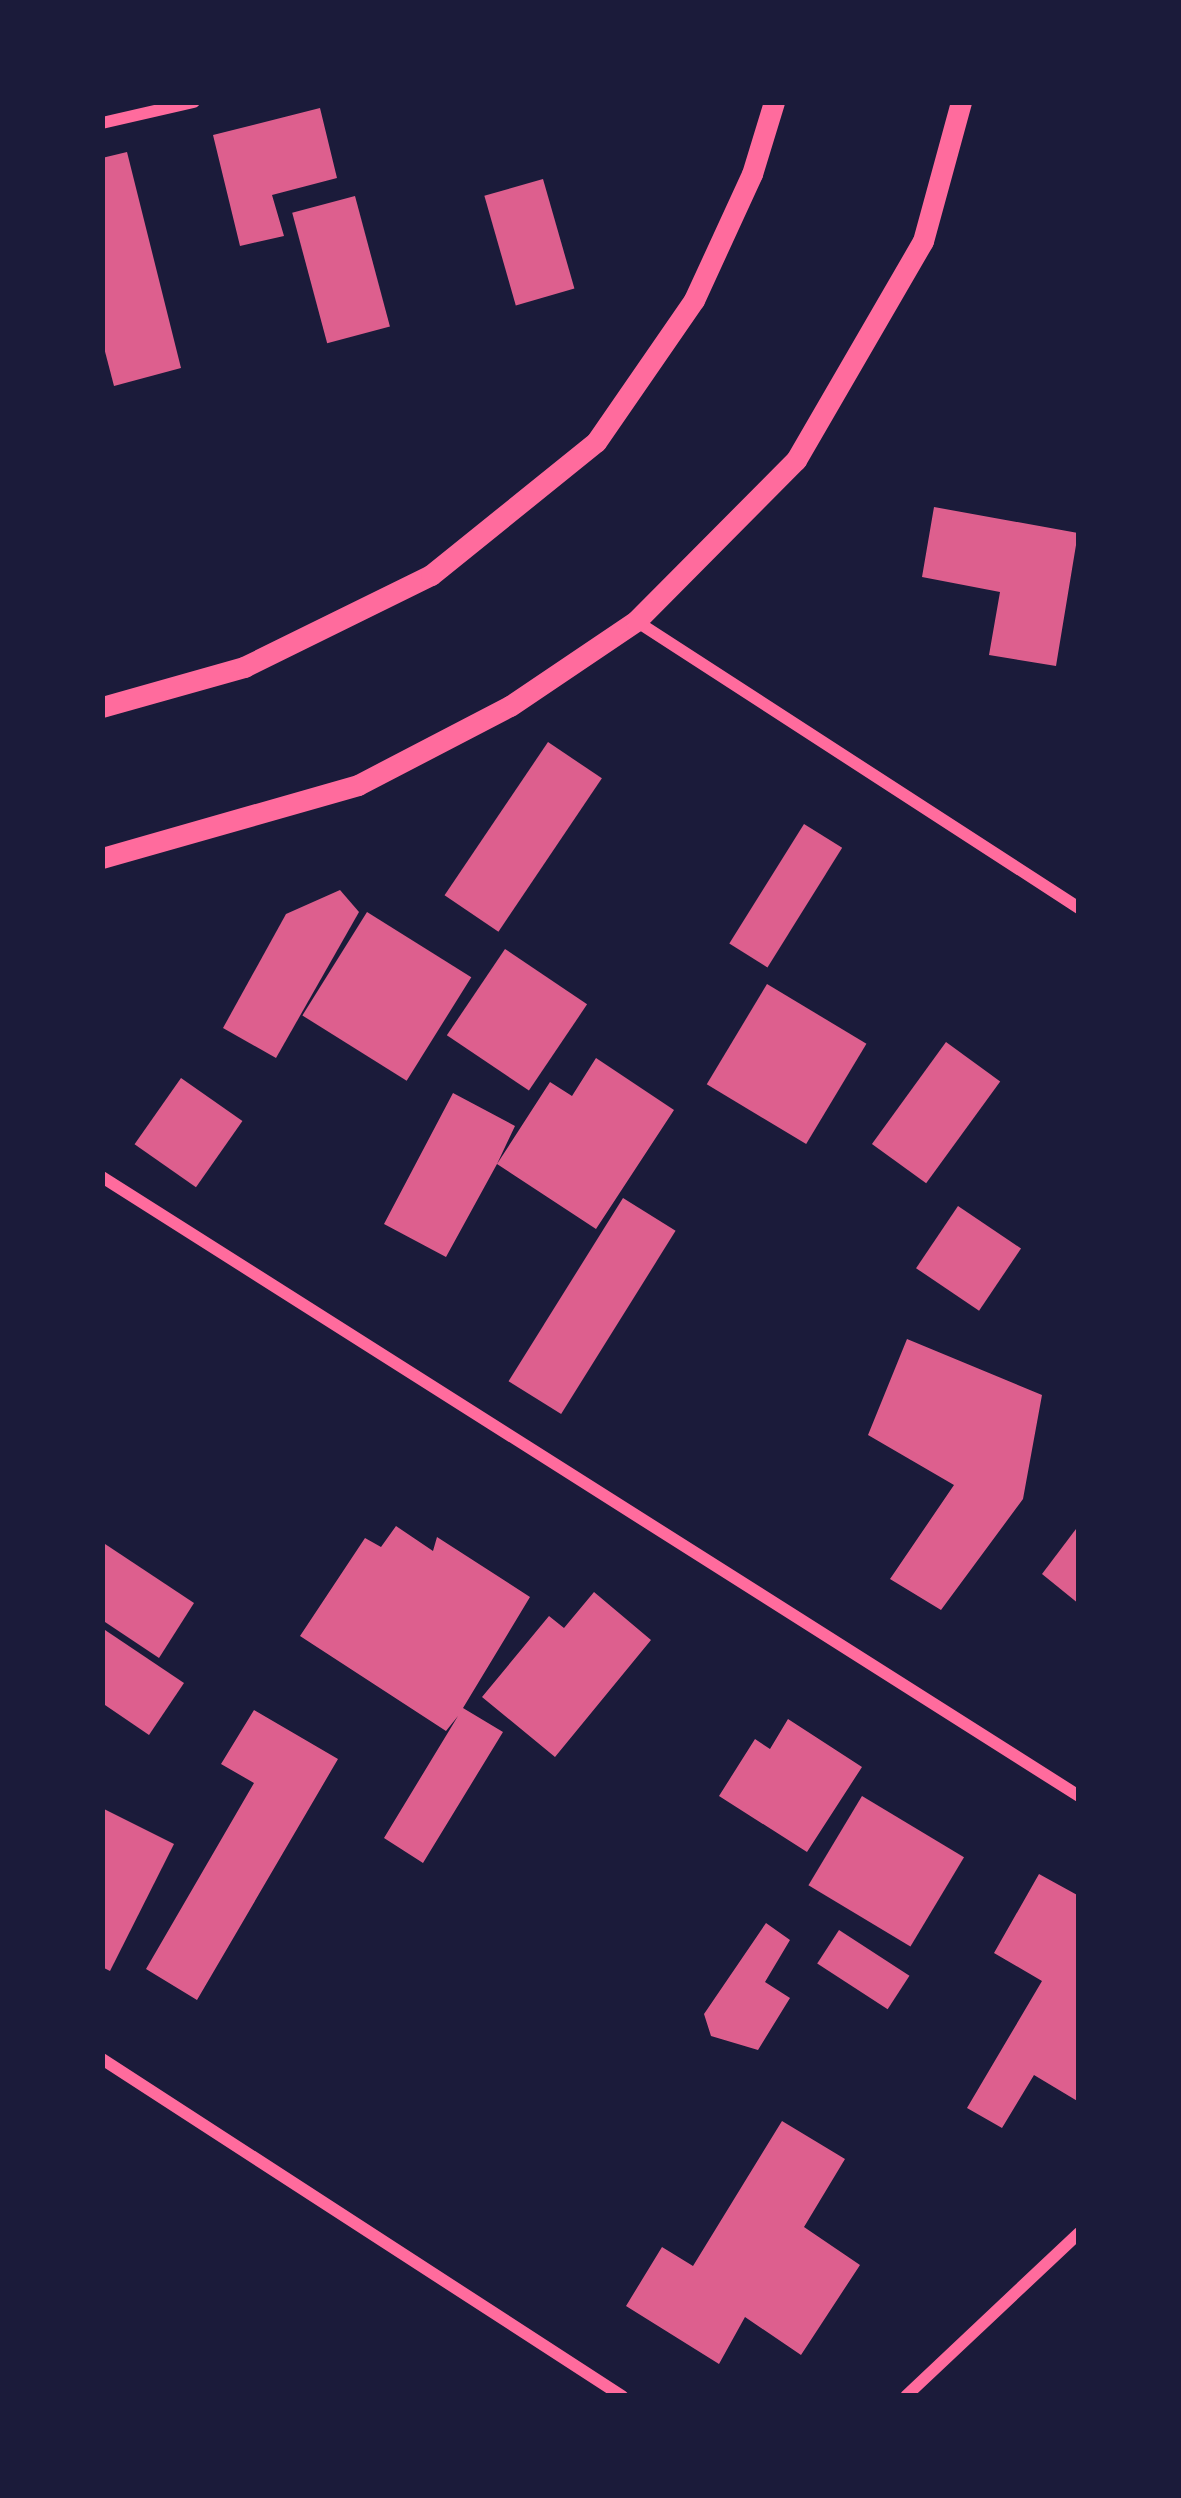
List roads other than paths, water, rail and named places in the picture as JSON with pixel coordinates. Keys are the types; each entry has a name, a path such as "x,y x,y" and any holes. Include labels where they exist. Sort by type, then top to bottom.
{"street":[{"path":"102,123 194,102"},
{"path":"102,707 244,667 431,575 596,442 694,300 752,174 774,102"},
{"path":"102,858 358,785 510,706 636,621 796,460 923,241 961,102"},
{"path":"636,621 1079,908"},
{"path":"102,1177 1079,1796"},
{"path":"102,2059 622,2396"},
{"path":"905,2396 1079,2233"}]}
